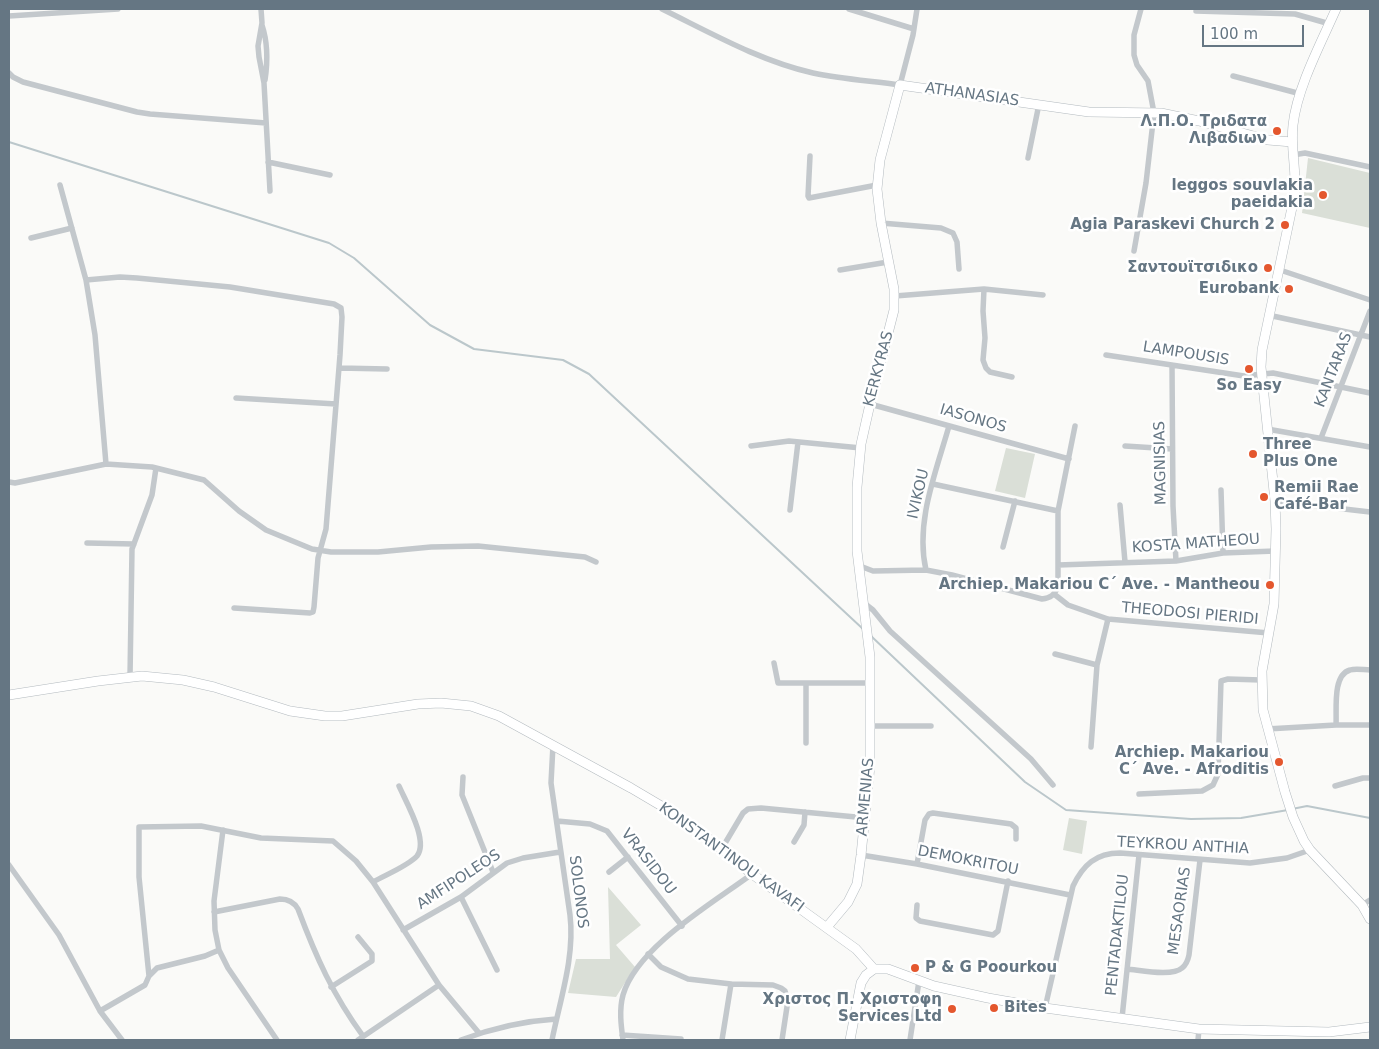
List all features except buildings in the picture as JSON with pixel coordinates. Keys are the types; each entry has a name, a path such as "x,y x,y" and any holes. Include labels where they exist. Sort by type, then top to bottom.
{"street":[{"path":"9,16 118,9"},
{"path":"261,9 262,22 258,57 264,83 270,191"},
{"name":"ATHANASIAS","path":"662,9 769,60 814,73 1089,112 1154,113 1199,121 1268,140 1292,142"},
{"path":"850,9 914,29"},
{"path":"900,85 917,9"},
{"path":"1134,251 1146,183 1154,113 1148,81 1137,65 1134,54 1134,35 1141,9"},
{"path":"1336,9 1301,94 1294,116 1292,142 1295,192 1262,350 1262,375 1275,501 1274,604 1262,680 1262,701 1267,729 1297,827 1310,850 1362,905 1370,918"},
{"path":"1196,11 1295,14 1330,24"},
{"path":"9,73 23,82 137,112 266,123"},
{"path":"1233,76 1301,94"},
{"name":"KERKYRAS","path":"870,657 856,529 857,487 861,448 870,404 891,325 895,296 881,223 877,185 880,160 900,85"},
{"path":"1028,158 1039,104"},
{"path":"1293,155 1305,153 1370,167"},
{"path":"810,156 809,198 877,185"},
{"path":"268,162 330,175"},
{"path":"60,185 86,280 95,335 106,464"},
{"path":"881,223 941,228 953,233 957,242 959,269"},
{"path":"31,238 72,228"},
{"path":"840,270 888,262"},
{"path":"1280,270 1370,300"},
{"path":"86,280 120,277 230,288 341,308 339,368 326,529 320,550 312,612 234,608"},
{"path":"895,296 984,290 1043,295"},
{"path":"984,290 983,311 985,330 983,363 990,372 1012,377"},
{"name":"KANTARAS","path":"1321,438 1370,311"},
{"path":"1268,315 1370,337"},
{"name":"LAMPOUSIS","path":"1106,355 1244,376 1273,373 1370,393"},
{"name":"MAGNISIAS","path":"1172,365 1172,449 1176,561"},
{"path":"339,368 386,369"},
{"path":"236,398 336,404"},
{"name":"IASONOS","path":"870,404 1069,459"},
{"name":"IVIKOU","path":"926,570 923,558 923,535 926,512 949,426"},
{"path":"860,566 873,571 926,570 1042,599 1049,598 1058,587 1058,511 1075,426"},
{"path":"1267,429 1370,447"},
{"path":"751,446 789,441 861,448"},
{"path":"790,510 798,442"},
{"path":"1125,446 1172,449"},
{"path":"9,482 15,483 106,464 156,468 204,480 239,511 266,530 312,549 331,552 378,552 431,547 478,546 585,558 596,562"},
{"path":"130,677 132,549 152,495 156,468"},
{"path":"933,484 1058,511"},
{"path":"1221,490 1223,553"},
{"path":"1003,546 1015,501"},
{"path":"1275,501 1370,512"},
{"path":"1120,505 1125,562"},
{"path":"87,543 134,544"},
{"name":"KOSTA MATHEOU","path":"1058,565 1176,561 1223,553 1275,551"},
{"name":"THEODOSI PIERIDI","path":"1054,594 1068,605 1108,619 1269,634"},
{"path":"864,606 873,610 890,631 1031,759 1053,785"},
{"path":"1091,747 1097,666 1108,619"},
{"path":"1055,654 1097,666"},
{"name":"ARMENIAS","path":"827,926 842,910 853,894 859,875 870,766 870,657"},
{"path":"774,663 778,683 870,683"},
{"path":"1336,725 1340,677 1350,670 1370,670"},
{"name":"KONSTANTINOU KAVAFI","path":"9,695 130,677 164,677 214,687 290,711 325,716 342,716 418,704 441,703 471,706 499,716 675,814 698,830 752,874 856,948 874,969"},
{"path":"1138,794 1202,791 1211,788 1215,782 1218,767 1222,682 1228,678 1262,680"},
{"path":"806,683 806,743"},
{"path":"1267,729 1336,725 1370,726"},
{"path":"870,726 931,726"},
{"name":"SOLONOS","path":"552,1040 569,958 571,937 570,916 551,782 553,745"},
{"path":"463,777 462,795 493,872"},
{"path":"1336,786 1363,778 1370,778"},
{"path":"373,882 412,860 420,850 420,834 399,786"},
{"path":"721,850 741,815 748,808 856,817"},
{"path":"794,842 804,825 805,812"},
{"path":"917,864 925,820 929,814 933,813 1014,825 1017,830 1016,839"},
{"name":"VRASIDOU","path":"557,821 590,824 602,828 613,836 682,926"},
{"path":"149,976 139,877 139,826 201,826 261,838 332,841 356,861 373,882 440,985 479,1033"},
{"path":"223,830 214,912 219,950 228,968 277,1040"},
{"name":"TEYKROU ANTHIA","path":"1044,1008 1070,895 1081,870 1096,858 1114,853 1200,860 1258,862 1287,858 1310,850"},
{"name":"AMFIPOLEOS","path":"403,930 460,897 493,872 515,860 560,852"},
{"name":"PENTADAKTILOU","path":"1122,1018 1139,855"},
{"path":"609,872 628,856"},
{"name":"DEMOKRITOU","path":"861,856 917,864 1070,895"},
{"name":"MESAORIAS","path":"1127,969 1169,972 1178,971 1185,966 1189,955 1200,860"},
{"path":"9,865 59,935 100,1011 122,1040"},
{"path":"681,1039 622,1037 621,1008 624,993 636,968 648,954 752,874"},
{"path":"917,904 916,918 920,921 994,934 998,931 1008,881"},
{"path":"460,897 497,970"},
{"path":"214,912 280,899 291,902 298,910 314,953 332,987 346,1012 363,1036"},
{"path":"1362,905 1370,900"},
{"path":"332,987 372,961 372,954 358,937"},
{"path":"100,1011 144,985 156,968 219,950"},
{"path":"648,954 661,967 688,979 731,984 778,986 785,991 788,1000 782,1040"},
{"path":"850,1040 862,983 866,975 874,969 888,969 919,981 952,990 1044,1008 1199,1029 1329,1036 1370,1027"},
{"path":"910,1040 919,981"},
{"path":"722,1040 731,984"},
{"path":"358,1040 440,985"},
{"path":"460,1040 479,1033 556,1019"},
{"path":"1198,1040 1199,1029"}],"shaded area":[{"path":"1308,158 1370,173 1370,228 1302,213"},
{"path":"1006,448 1035,454 1025,498 995,491"},
{"path":"1069,818 1087,821 1082,854 1063,850"},
{"path":"608,887 641,925 616,945 635,967 616,997 568,993 576,959 610,959"}],"waterway":[{"path":"9,142 329,243 354,258 430,325 474,349 563,360 589,374 863,629"},
{"path":"871,636 1025,782 1066,810 1191,819 1241,818 1288,810"},
{"path":"1292,809 1307,806 1370,818"}],"place":[{"name":"Λ.Π.Ο. Τριδατα Λιβαδιων","path":"1277,131"},
{"name":"leggos souvlakia paeidakia","path":"1323,195"},
{"name":"Agia Paraskevi Church 2","path":"1285,225"},
{"name":"Σαντουϊτσιδικο","path":"1268,268"},
{"name":"Eurobank","path":"1289,289"},
{"name":"So Easy","path":"1249,369"},
{"name":"Three Plus One","path":"1253,454"},
{"name":"Remii Rae Café-Bar","path":"1264,497"},
{"name":"Archiep. Makariou C´ Ave. - Mantheou","path":"1270,585"},
{"name":"Archiep. Makariou C´ Ave. - Afroditis","path":"1279,762"},
{"name":"P & G Poourkou","path":"915,968"},
{"name":"Bites","path":"994,1008"},
{"name":"Χριστος Π. Χριστοφη Services Ltd","path":"952,1009"}]}
